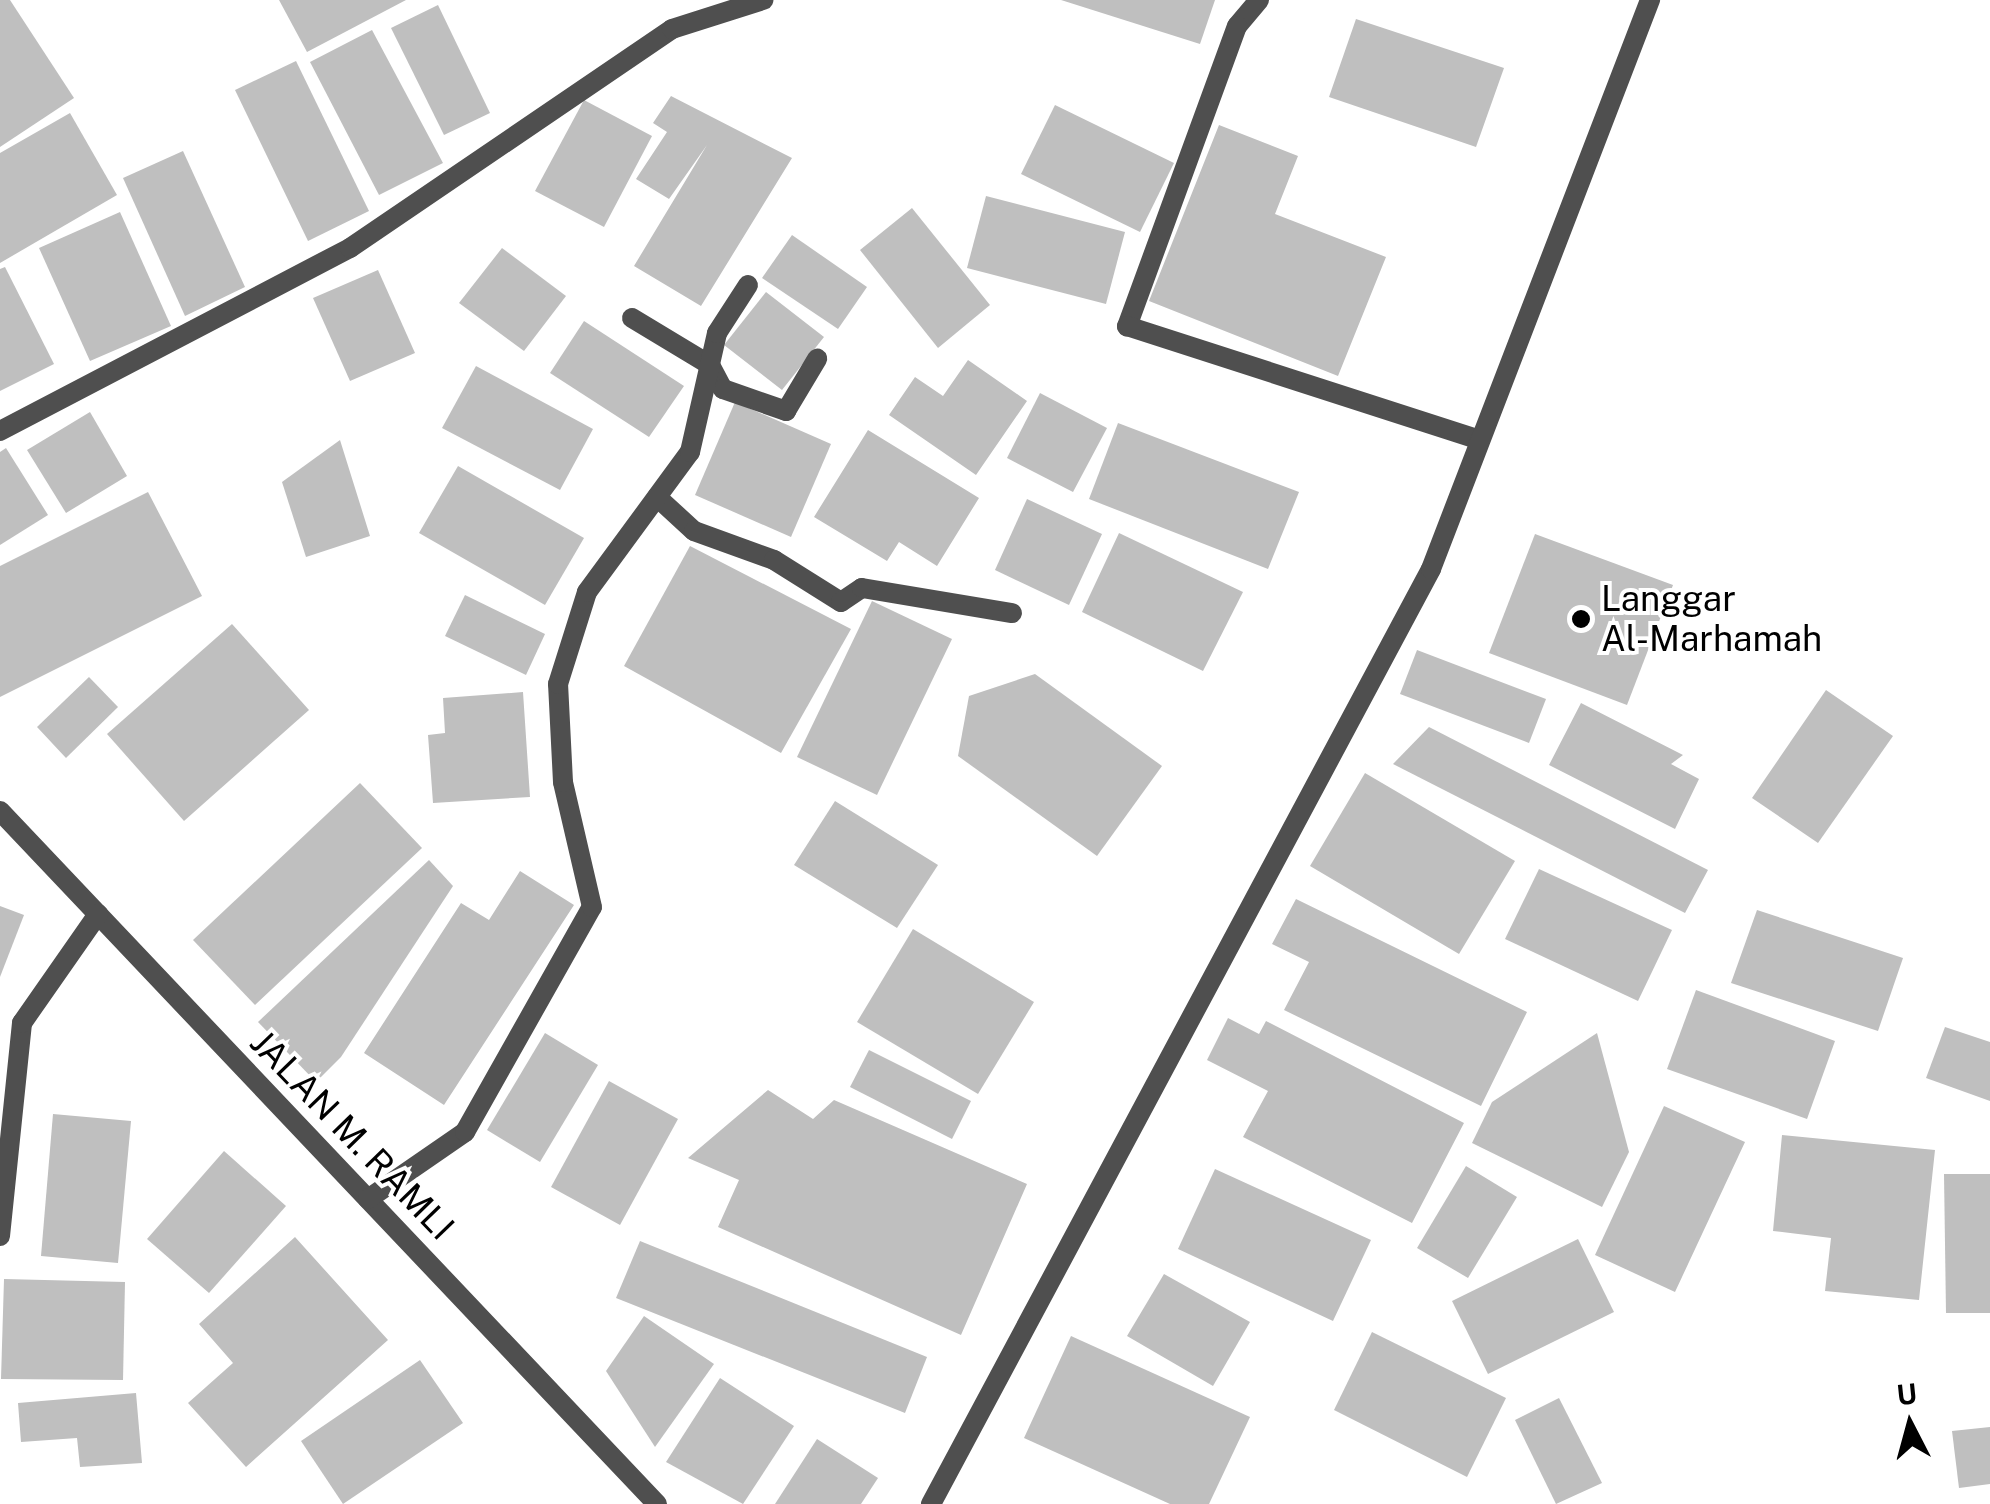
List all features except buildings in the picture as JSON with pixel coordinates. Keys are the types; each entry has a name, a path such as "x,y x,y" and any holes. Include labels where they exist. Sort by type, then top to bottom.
{"street":[{"path":"0,431 350,248 672,29 763,0"},
{"path":"1259,0 1237,26 1127,326 1480,440"},
{"path":"930,1504 1430,570 1650,0"},
{"path":"368,1199 465,1132 592,907 563,782 558,684 587,592 690,452 716,332 748,284"},
{"path":"632,318 710,365 722,390 786,411 817,359"},
{"path":"657,497 694,530 774,560 841,602 862,588 1012,614"},
{"name":"JALAN M. RAMLI","path":"0,811 657,1504"},
{"path":"0,1236 22,1023 98,914"}],"place":[{"name":"Langgar Al-Marhamah","path":"1581,619"}]}
